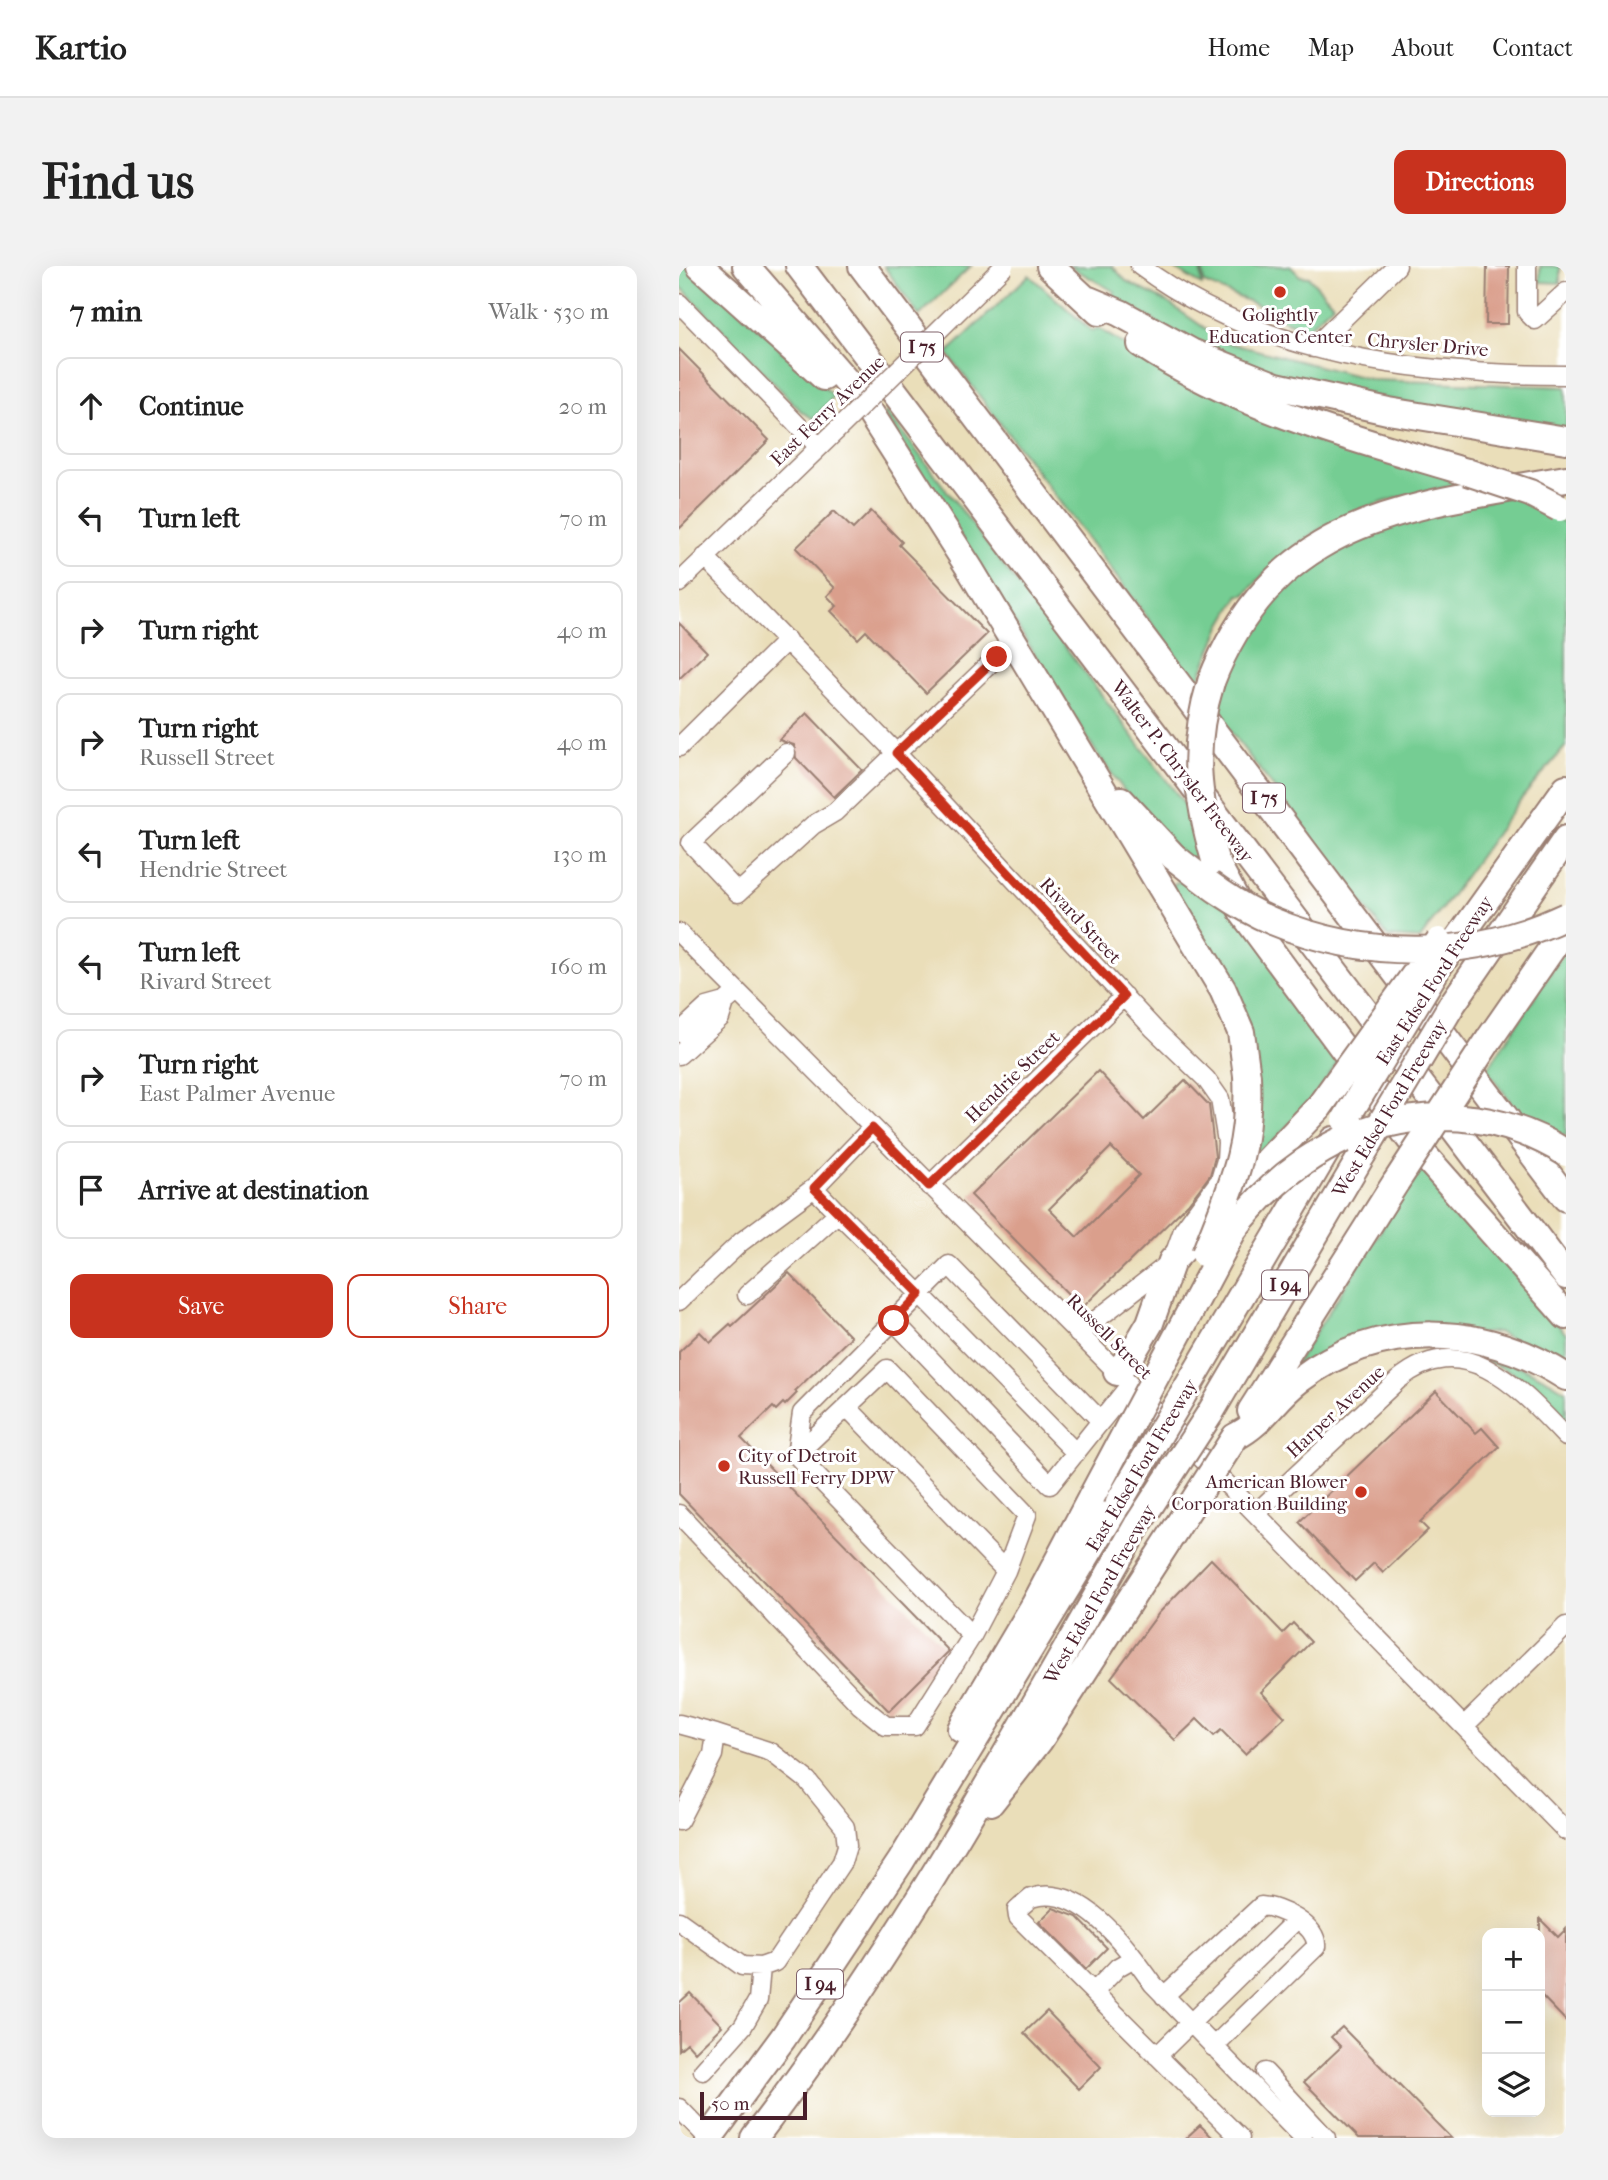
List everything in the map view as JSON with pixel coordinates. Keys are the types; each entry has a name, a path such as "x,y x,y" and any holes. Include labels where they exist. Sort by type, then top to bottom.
{"highway":[{"path":"700,266 782,338 883,435"},
{"path":"746,266 860,397 914,480 1223,990 1241,1031 1247,1076 1247,1134 1242,1154 1162,1363"},
{"name":"Walter P. Chrysler Freeway","path":"799,266 1566,1276"},
{"name":"I 75","path":"862,266 1566,1198"},
{"path":"871,266 884,295"},
{"path":"1050,266 1089,300 1109,323 1160,357 1225,391 1316,427 1467,471 1530,493 1562,511"},
{"path":"1089,300 1191,352 1276,386 1388,411 1566,440"},
{"path":"1566,479 1404,509 1357,524 1324,540 1285,571 1263,594 1223,651 1211,682 1198,743 1197,778 1203,818 1215,860 1243,913 1410,1139 1566,1316"},
{"path":"1079,751 1100,769 1131,813 1174,857 1205,882 1271,921 1339,943 1404,951 1478,946 1540,929 1566,916"},
{"name":"East Edsel Ford Freeway","path":"708,2138 790,2028 929,1815 1181,1398 1345,1120 1440,952 1474,916 1566,788"},
{"name":"I 94","path":"1554,866 1566,839"},
{"name":"West Edsel Ford Freeway","path":"754,2138 807,2065 968,1821 1138,1524 1209,1415 1451,1006 1554,866"},
{"path":"968,1821 999,1796 1014,1777 1235,1437 1278,1387 1396,1182 1566,928"},
{"path":"1123,1378 1130,1357 1150,1323 1172,1261 1319,1107 1440,952"},
{"path":"929,1815 940,1772 952,1745 1034,1606 1224,1246 1246,1213 1280,1178 1336,1140 1390,1122 1431,1116 1503,1125 1566,1153"},
{"path":"1278,1387 1326,1362 1403,1335 1444,1335 1492,1342 1527,1356 1566,1377"}],"street":[{"name":"East Ferry Avenue","path":"679,583 1004,266"},
{"name":"Chrysler Drive","path":"1140,266 1212,310 1276,337 1313,348 1394,365 1566,375"},
{"path":"1313,348 1397,266"},
{"path":"1527,266 1527,312 1535,320 1566,292"},
{"path":"679,303 819,447"},
{"name":"Rivard Street","path":"705,557 1206,1079 1220,1099 1226,1122 1227,1160 1220,1180 1183,1230 1172,1261"},
{"path":"679,747 786,640"},
{"path":"786,753 691,843 738,893 813,825 835,812 997,657"},
{"name":"Russell Street","path":"679,933 731,997 872,1128 1123,1378 1566,1831"},
{"name":"Hendrie Street","path":"929,1186 1124,996"},
{"path":"679,1033 686,1016 731,997"},
{"path":"679,1055 720,1018 731,997"},
{"path":"679,1301 741,1242 814,1188 872,1128"},
{"path":"814,1188 1076,1453"},
{"path":"747,1295 838,1213"},
{"path":"1078,1334 1172,1261"},
{"path":"796,1455 802,1413 949,1265 1101,1421"},
{"path":"894,1321 1050,1485 1101,1421 1123,1378"},
{"name":"Harper Avenue","path":"1256,1513 1412,1368 1433,1360 1471,1361 1505,1378 1522,1391 1566,1437"},
{"path":"679,1514 860,1705 886,1726 915,1726 972,1636 1006,1571 1027,1515 887,1369 796,1455"},
{"path":"848,1408 1006,1571"},
{"path":"796,1455 972,1636"},
{"path":"1464,1726 1566,1626"},
{"path":"679,1724 771,1752 807,1780 845,1827 847,1846 842,1862 775,1962 761,1967 742,1966 679,1921"},
{"path":"679,1821 713,1755 716,1734"},
{"path":"1240,2138 1018,1917 1017,1910 1031,1898 1060,1896 1078,1902 1134,1958 1190,2024 1303,2138"},
{"path":"1164,1996 1261,1906 1307,1926 1315,1935 1316,1947 1213,2047"},
{"path":"1157,2056 1296,1920"},
{"path":"1094,1992 1118,1967 1134,1958"},
{"path":"703,2071 743,2026 758,2000 761,1967"},
{"path":"1265,2072 1326,2138"},
{"path":"679,2108 708,2138"}],"green space":[{"path":"679,266 685,266 781,346 780,349 834,396 814,419 802,412 679,285"},
{"path":"884,266 971,266 919,316"},
{"path":"1069,266 1112,266 1126,281 1167,302 1225,342 1373,380 1566,387 1566,428 1506,422 1298,382 1188,340 1111,296 1115,292"},
{"path":"1170,266 1200,266 1202,285"},
{"name":"Golightly Education Center","path":"1202,266 1290,266 1300,276 1309,277 1333,304 1307,329 1272,316 1275,312 1204,283"},
{"path":"1540,266 1560,266 1560,283 1540,282"},
{"path":"1029,275 1092,331 1098,328 1143,357 1464,484 1399,498 1343,517 1293,548 1245,595 1239,595 1221,626 1197,683 947,353"},
{"path":"887,412 1189,810 1194,826 1340,1059 1316,1094 1237,1183 1256,1088 1172,885 1187,877 1096,752 884,414"},
{"path":"1512,495 1550,512 1566,525 1566,746 1521,799 1420,939 1388,937 1214,710 1252,621 1308,556 1370,524"},
{"path":"1566,949 1566,1136 1522,1117 1487,1070"},
{"path":"1422,1166 1566,1334 1566,1368 1498,1332 1335,1347 1293,1368"},
{"path":"1457,1349 1514,1364 1566,1391 1566,1426 1512,1372"}],"building":[{"path":"1487,266 1509,266 1508,324 1486,324"},
{"path":"679,349 769,440 679,529"},
{"path":"834,511 853,529 871,511 902,542 899,545 987,634 926,693 866,631 858,639 831,611 837,606 827,596 835,588 796,548"},
{"path":"679,623 707,652 679,679"},
{"path":"807,713 862,770 834,797 796,758 794,745 779,740"},
{"path":"1098,1071 1144,1120 1185,1080 1209,1105 1215,1157 1210,1175 1188,1204 1082,1308 971,1195","holes":["1111,1147 1139,1175 1077,1237 1049,1209"]},
{"name":"City of Detroit Russell Ferry DPW","path":"789,1273 851,1337 795,1391 797,1393 785,1405 783,1403 776,1410 773,1407 741,1438 949,1651 889,1711 679,1494 679,1352 700,1332 710,1342 730,1324 732,1326"},
{"path":"1436,1391 1476,1433 1482,1428 1499,1447 1420,1522 1428,1530 1383,1573 1374,1563 1355,1581 1299,1522"},
{"path":"1211,1559 1283,1633 1293,1623 1311,1642 1261,1692 1285,1717 1245,1754 1221,1730 1214,1736 1197,1719 1175,1740 1111,1678 1159,1613"},
{"path":"1053,1908 1077,1917 1107,1948 1086,1969 1039,1922"},
{"path":"1540,1919 1558,1937 1566,1929 1566,2021 1545,1999 1545,1928 1540,1928"},
{"path":"690,1993 722,2026 695,2052 687,2043 679,2050 679,2003"},
{"path":"1047,2011 1101,2067 1079,2089 1024,2033"},
{"path":"1342,2027 1451,2138 1359,2138 1304,2082 1341,2047 1331,2037"},
{"path":"1200,2125 1213,2138 1186,2138"}],"place":[{"name":"Golightly Education Center","path":"1280,292"},
{"name":"City of Detroit Russell Ferry DPW","path":"724,1466"},
{"name":"American Blower Corporation Building","path":"1361,1492"}],"route":[{"path":"894,1321 920,1294 814,1188 872,1128 929,1186 1124,996 896,753 997,657"}]}
